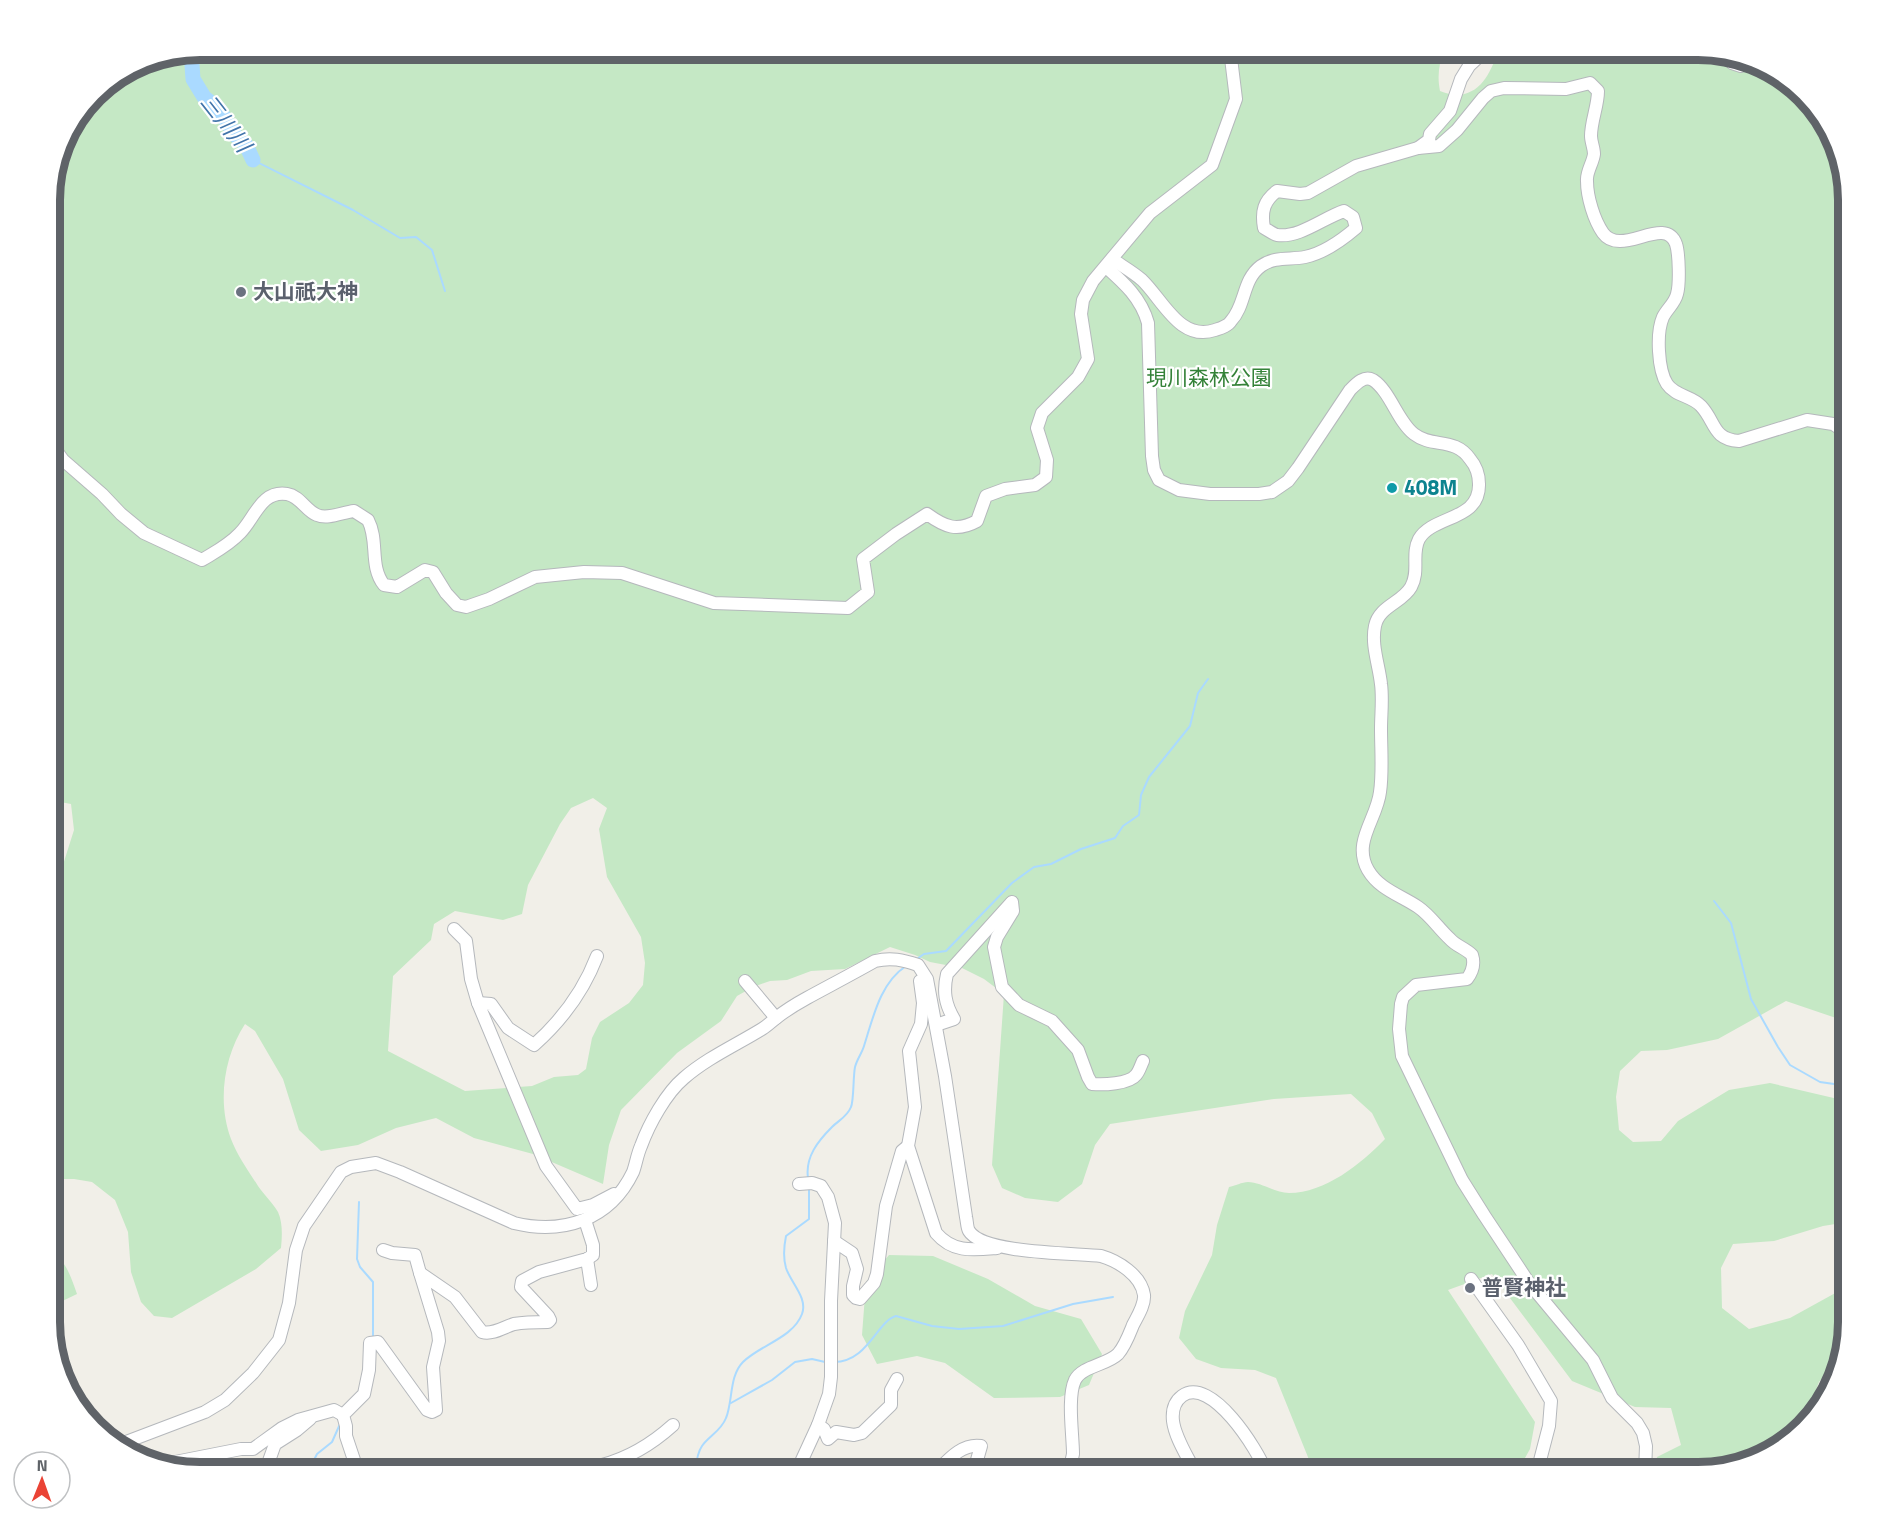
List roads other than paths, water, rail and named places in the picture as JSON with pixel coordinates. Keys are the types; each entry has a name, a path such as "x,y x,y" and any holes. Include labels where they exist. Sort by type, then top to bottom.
{"street":[{"path":"60,456 144,533 202,560 241,533 266,498 278,493 290,494 316,515 324,516 354,511 368,520 373,534 378,577 384,585 398,587 425,570 433,572 458,605 466,607 489,599 535,577 594,572 622,573 714,603 848,608 868,592 864,559 896,534 927,514 940,524 965,527 977,521 986,496 1005,489 1035,485 1046,477 1047,460 1038,428 1042,413 1078,376 1088,359 1081,314 1083,300 1093,281 1150,213 1212,165 1236,99 1231,60"},
{"path":"1418,147 1429,140 1430,134 1450,111 1461,79 1475,60"},
{"path":"1109,263 1142,280 1178,322 1194,332 1208,332 1220,328 1230,324 1240,310 1248,280 1261,266 1281,258 1305,257 1328,249 1356,228 1353,217 1344,211 1333,214 1305,230 1275,235 1264,228 1262,216 1266,199 1277,191 1308,193 1356,166 1418,147 1439,146 1457,130 1491,91 1504,88 1566,89 1590,83 1598,91 1598,107 1591,136 1594,156 1586,179 1593,212 1603,234 1612,241 1625,243 1647,234 1666,234 1675,240 1678,248 1678,293 1663,316 1660,329 1659,358 1668,386 1703,407 1713,426 1727,440 1739,441 1807,420 1833,424 1838,427"},
{"path":"1109,263 1132,291 1148,323 1152,456 1154,471 1159,480 1179,490 1210,494 1272,492 1288,481 1298,468 1350,390 1361,380 1367,379 1373,380 1380,388 1416,436 1463,449 1474,464 1478,475 1478,495 1468,509 1426,531 1420,538 1414,553 1416,573 1411,588 1385,609 1376,621 1374,643 1382,686 1382,779 1379,802 1362,844 1364,860 1368,871 1385,888 1419,908 1451,941 1472,955 1474,964 1467,979 1416,985 1403,997 1399,1029 1402,1056 1462,1179 1484,1215 1529,1282 1593,1360 1612,1398 1643,1432 1646,1446 1645,1462"},
{"path":"936,1025 954,1019 945,1000 944,987 947,974 1012,902 1013,911 997,937 994,947 1002,987 1018,1005 1052,1021 1078,1050 1092,1084 1104,1086 1130,1079 1136,1076 1143,1061"},
{"path":"454,929 466,941 471,980 478,1003 546,1166 575,1207 581,1209 618,1193"},
{"path":"478,1003 491,1004 508,1028 534,1045 547,1034 568,1007 589,977 597,956"},
{"path":"128,1441 205,1412 225,1400 253,1373 279,1340 289,1303 296,1250 304,1226 341,1172 351,1167 376,1163 520,1225 540,1228 556,1227 585,1220 603,1211 633,1173 642,1143 657,1112 683,1078 809,997 886,958 918,965 927,979 969,1231 979,1239 1004,1247"},
{"path":"918,965 923,1003 921,1024 909,1051 915,1107 908,1146 936,1233 945,1244 967,1250 1004,1247 1109,1258 1124,1267 1141,1286 1144,1296 1142,1305 1118,1354 1080,1374 1075,1381 1072,1397 1071,1462"},
{"path":"745,981 776,1018"},
{"path":"834,1241 852,1252 857,1269 853,1292 856,1298 860,1299 874,1283 877,1274 886,1206 902,1151 908,1146"},
{"path":"801,1462 829,1394 835,1223 828,1197 821,1186 805,1184"},
{"path":"420,1273 456,1297 478,1330 487,1334 514,1324 548,1322 550,1320 548,1316 521,1287 522,1281 539,1272 587,1259 593,1255 593,1245 585,1220"},
{"path":"343,1414 364,1394 374,1342 428,1410 435,1412 432,1367 439,1341 438,1332 415,1255 383,1250"},
{"path":"587,1259 591,1285"},
{"path":"1471,1279 1518,1345 1551,1401 1549,1426 1540,1462"},
{"path":"818,1425 824,1429 828,1439 836,1432 854,1435 862,1433 891,1405 891,1390 897,1378"},
{"path":"1190,1462 1175,1430 1173,1418 1174,1407 1180,1397 1195,1392 1210,1397 1226,1412 1262,1462"},
{"path":"182,1461 253,1449 298,1419 334,1410 343,1414"},
{"path":"269,1462 275,1444 316,1414"},
{"path":"343,1414 346,1436 354,1462"},
{"path":"609,1462 647,1445 673,1425"},
{"path":"946,1462 962,1449 974,1445 981,1446 977,1462"}],"waterway":[{"name":"三川川","path":"192,60 193,79 204,97 219,109 235,135 246,145 253,160"},
{"path":"253,160 353,210 400,238 416,237 432,250 445,291"},
{"path":"917,959 924,954 946,951 1012,883 1034,867 1051,864 1081,849 1115,838 1123,826 1139,815 1141,795 1149,777 1190,726 1198,693 1208,679"},
{"path":"1714,901 1731,923 1751,999 1790,1065 1820,1082 1838,1085"},
{"path":"808,1178 809,1163 814,1150 851,1107 855,1067 884,991 897,973 906,966"},
{"path":"697,1462 700,1449 726,1418 735,1374 743,1362 784,1335 798,1322 802,1314 803,1302 788,1274 784,1260 784,1248 786,1236 809,1219 809,1187"},
{"path":"359,1202 357,1259 360,1267 373,1282 373,1337"},
{"path":"834,1362 855,1356 864,1349 889,1319 896,1316 932,1326 959,1329 1003,1326 1073,1304 1113,1297"},
{"path":"731,1403 772,1380 795,1362 812,1359 825,1362"},
{"path":"313,1462 317,1454 332,1442 340,1424"}],"place":[{"name":"大山祇大神","path":"241,292"},
{"name":"408M","path":"1392,488"},
{"name":"普賢神社","path":"1470,1288"}],"park label":[{"name":"現川森林公園","path":"1209,378"}]}
